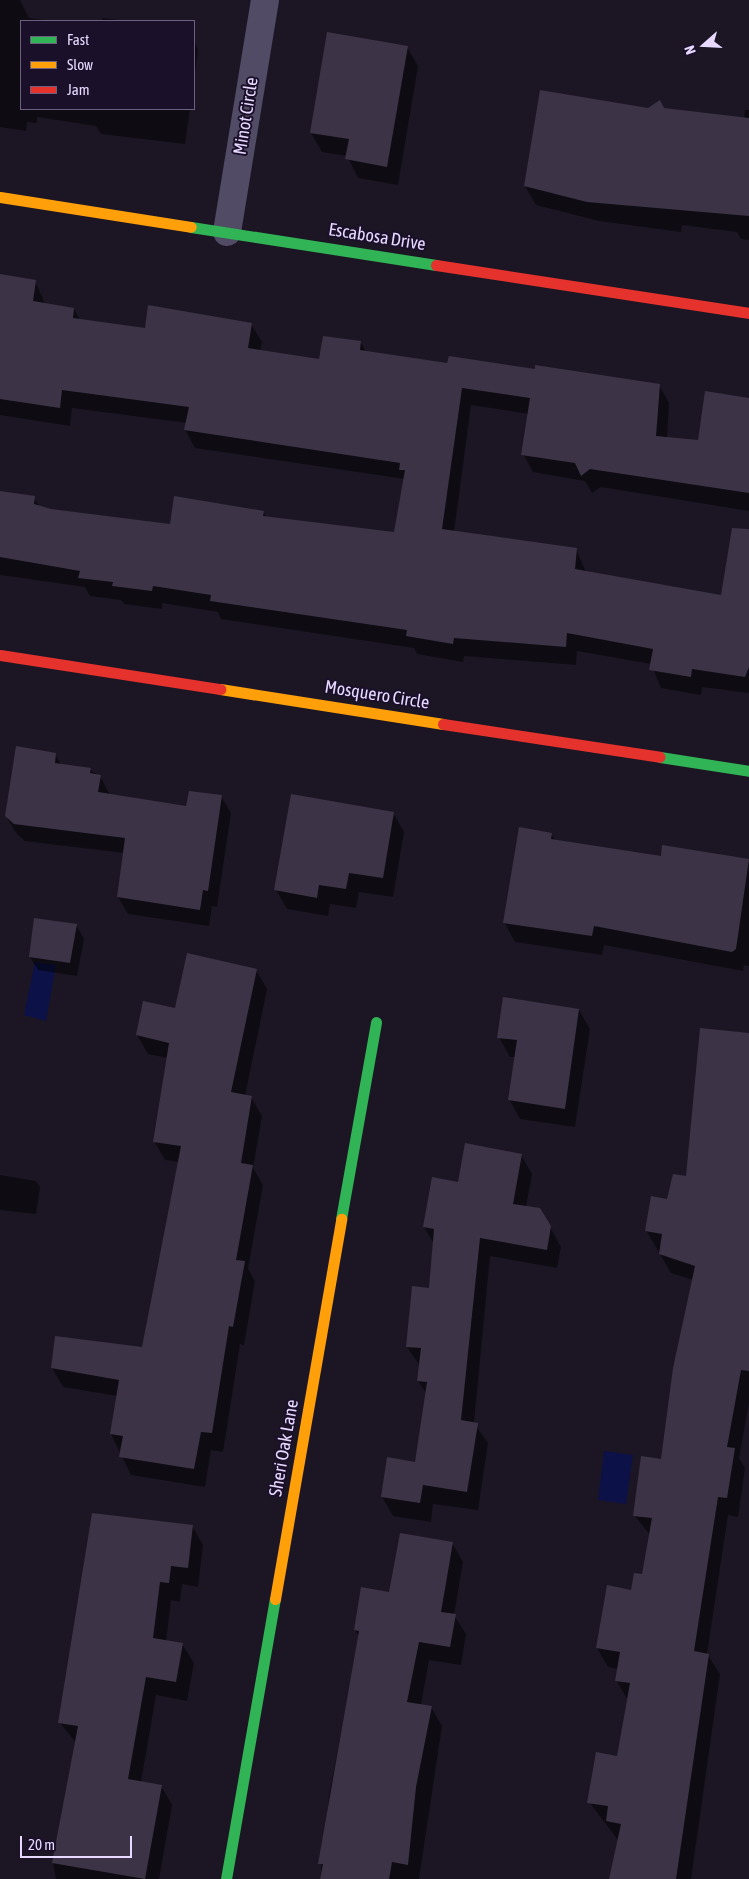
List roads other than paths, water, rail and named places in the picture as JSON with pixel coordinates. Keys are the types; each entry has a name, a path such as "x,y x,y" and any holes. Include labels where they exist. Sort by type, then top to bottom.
{"street":[{"name":"Minot Circle","path":"227,232 265,0"},
{"name":"Escabosa Drive","path":"0,196 749,313"},
{"name":"Mosquero Circle","path":"0,654 749,771"},
{"name":"Sheri Oak Lane","path":"226,1879 376,1022"}]}
